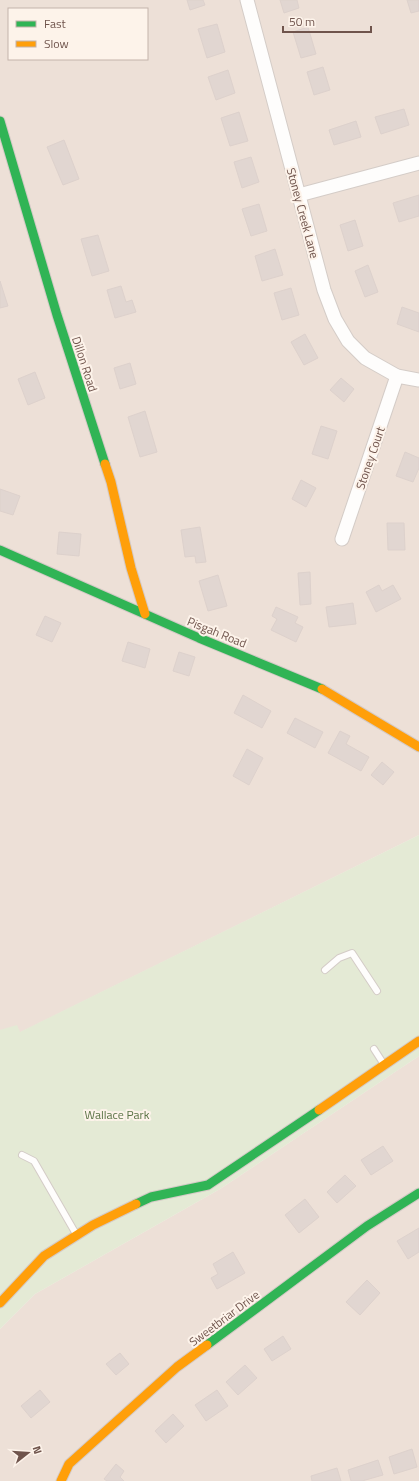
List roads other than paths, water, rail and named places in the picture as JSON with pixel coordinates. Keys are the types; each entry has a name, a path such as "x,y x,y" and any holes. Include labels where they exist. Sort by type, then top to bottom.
{"street":[{"name":"Stoney Creek Lane","path":"247,0 324,290 335,319 348,341 365,358 397,376 419,380"},
{"name":"Dillon Road","path":"0,121 57,315 111,482 131,568 145,614"},
{"path":"299,195 419,163"},
{"name":"Stoney Court","path":"342,539 397,376"},
{"name":"Pisgah Road","path":"0,550 199,638 324,690 419,747"},
{"path":"0,1303 44,1256 77,1235 93,1225 151,1197 208,1186 384,1064 413,1042"},
{"name":"Sweetbriar Drive","path":"61,1481 69,1464 177,1367 367,1226 419,1193"}],"lane":[{"path":"325,970 339,958 352,953 377,990"},
{"path":"374,1049 384,1064"},
{"path":"22,1154 34,1161 77,1235"}],"park label":[{"name":"Wallace Park","path":"117,1114"}]}
